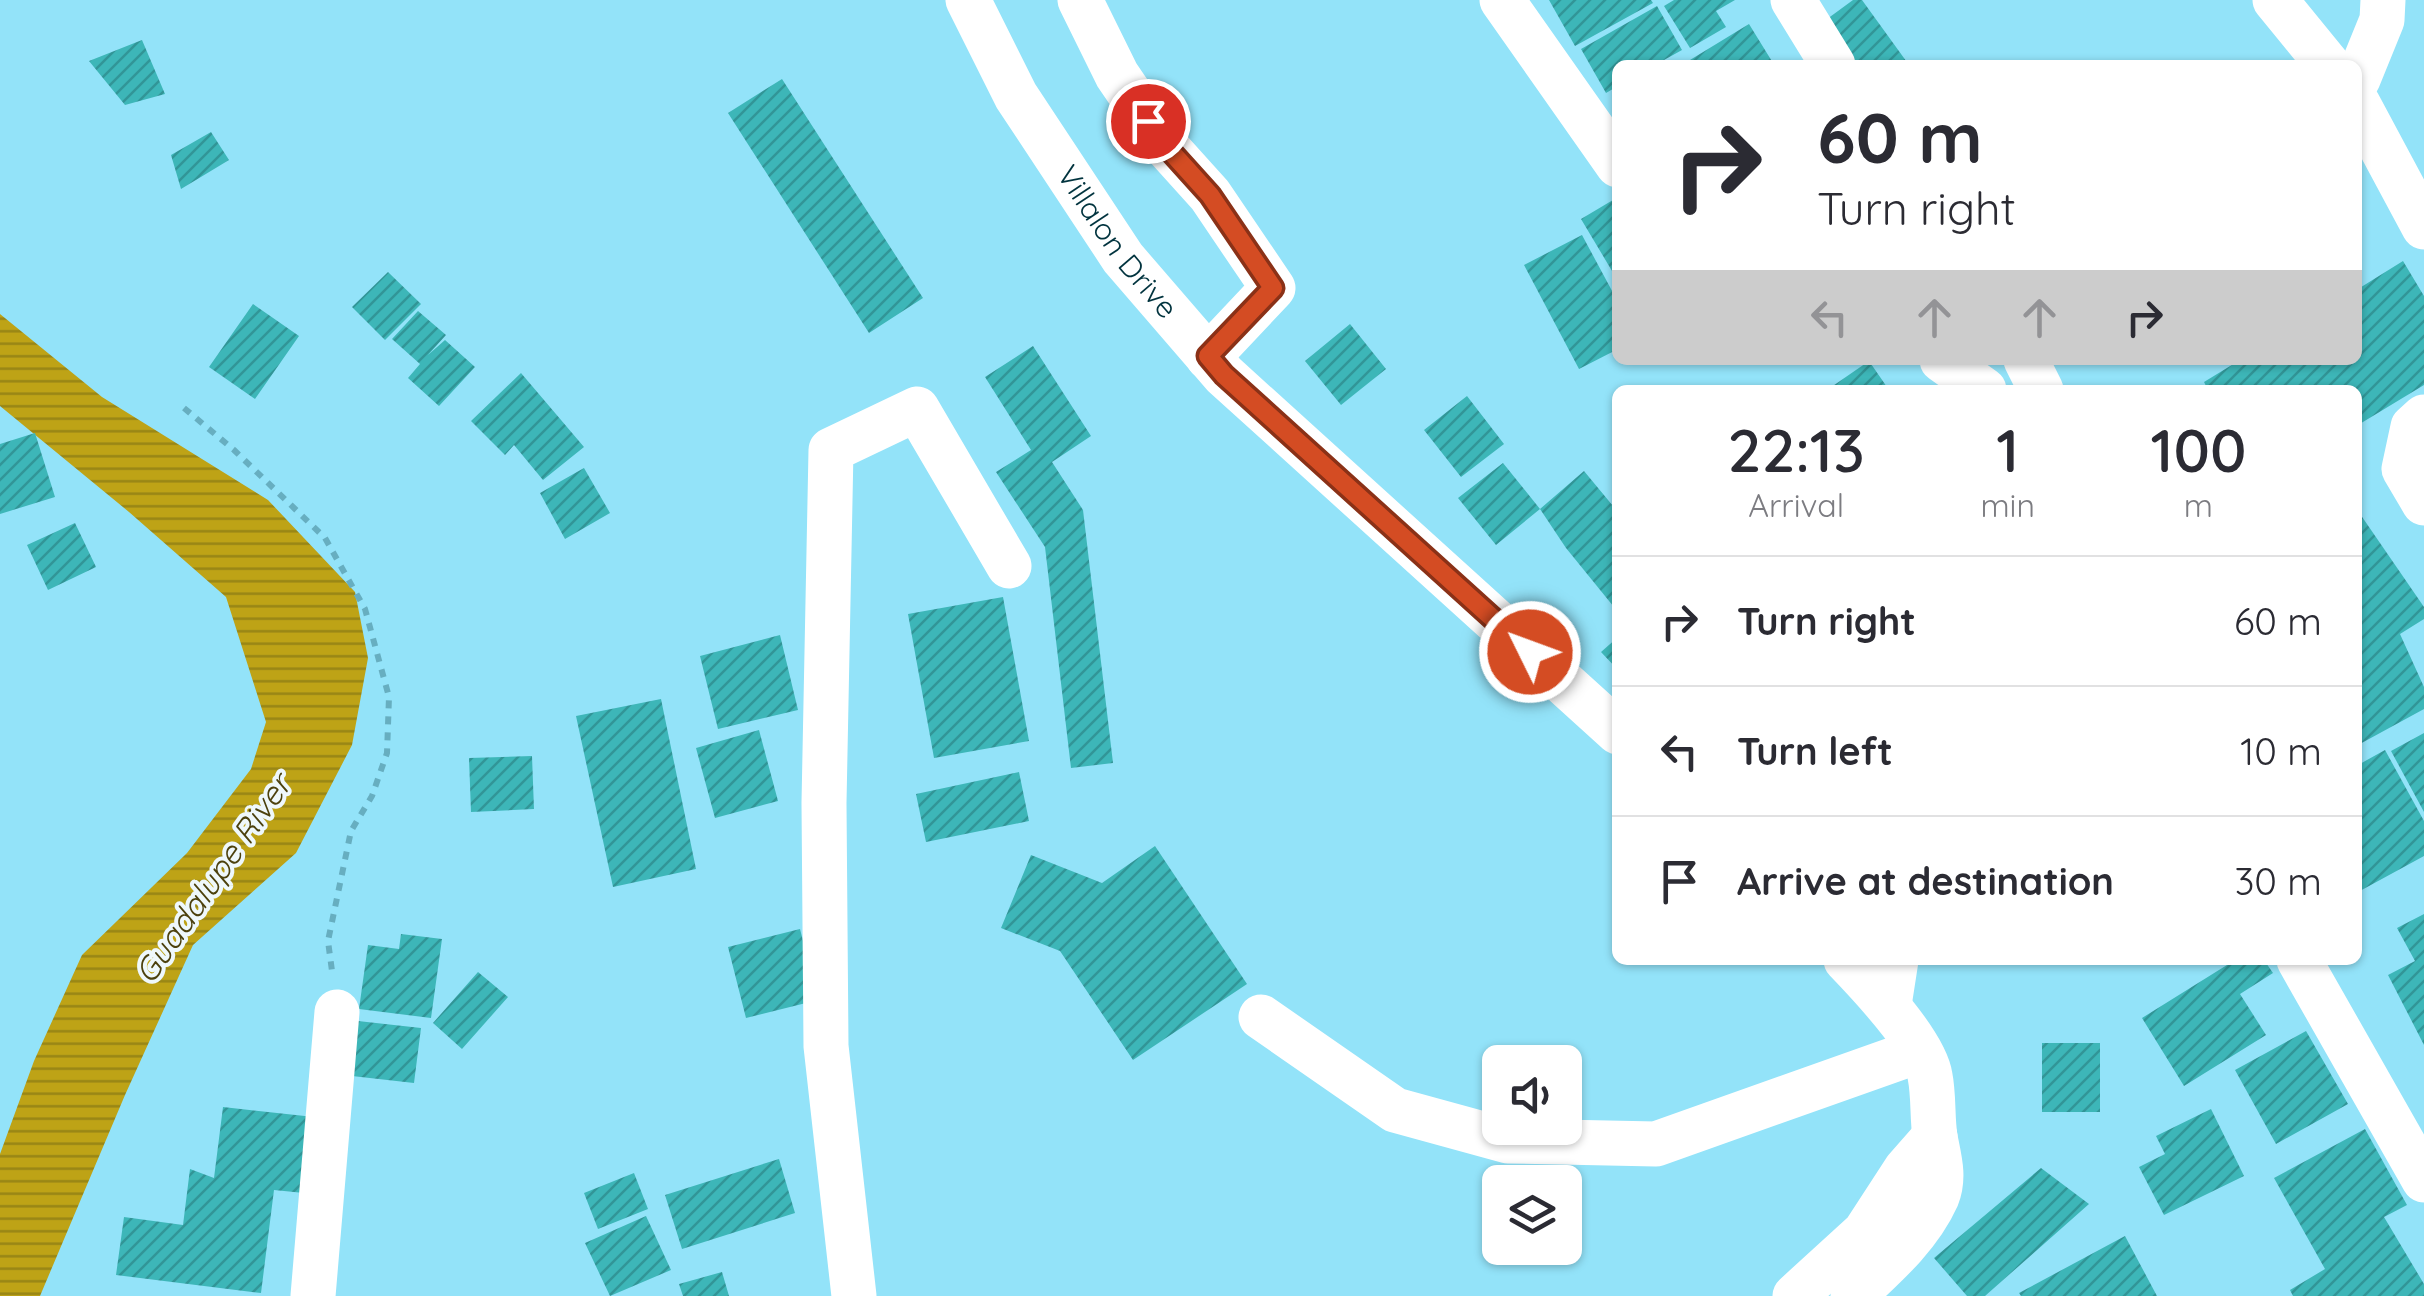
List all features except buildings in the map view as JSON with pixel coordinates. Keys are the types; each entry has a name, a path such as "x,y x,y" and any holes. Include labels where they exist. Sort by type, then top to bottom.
{"street":[{"name":"Villalon Drive","path":"968,0 1016,96 1123,258 1208,356 1238,388 1612,727"},
{"path":"1080,0 1118,75 1145,117 1210,195 1273,288 1208,356"},
{"path":"1502,0 1612,156"},
{"path":"1793,0 1830,60"},
{"path":"2275,0 2324,60"},
{"path":"2362,69 2382,20 2383,0"},
{"path":"2362,111 2424,227"},
{"path":"1949,365 1977,385"},
{"path":"854,1296 826,1046 824,804 832,450 917,408 1009,566"},
{"path":"2424,417 2413,427 2404,469 2424,503"},
{"path":"1851,965 1889,1005 1930,1072 1942,1168 1938,1194 1925,1220 1896,1256 1854,1296"},
{"path":"1889,1005 1895,965"},
{"path":"2302,965 2424,1180"},
{"path":"313,1296 337,1012"},
{"path":"1260,1017 1396,1110 1508,1141 1656,1144 1918,1051"},
{"path":"1795,1296 1865,1232 1906,1169 1935,1136"}],"path":[{"path":"184,408 234,450 325,538 365,610 389,697 387,753 372,796 352,830 328,941 337,1012"}],"water":[{"name":"Guadalupe River","path":"0,314 102,397 268,500 355,592 368,658 352,745 296,853 193,945 40,1296 0,1296 0,1154 34,1061 82,955 187,853 251,769 266,722 226,597 0,406"}],"route":[{"path":"1148,121 1210,195 1273,288 1208,356 1224,375 1530,652"}]}
